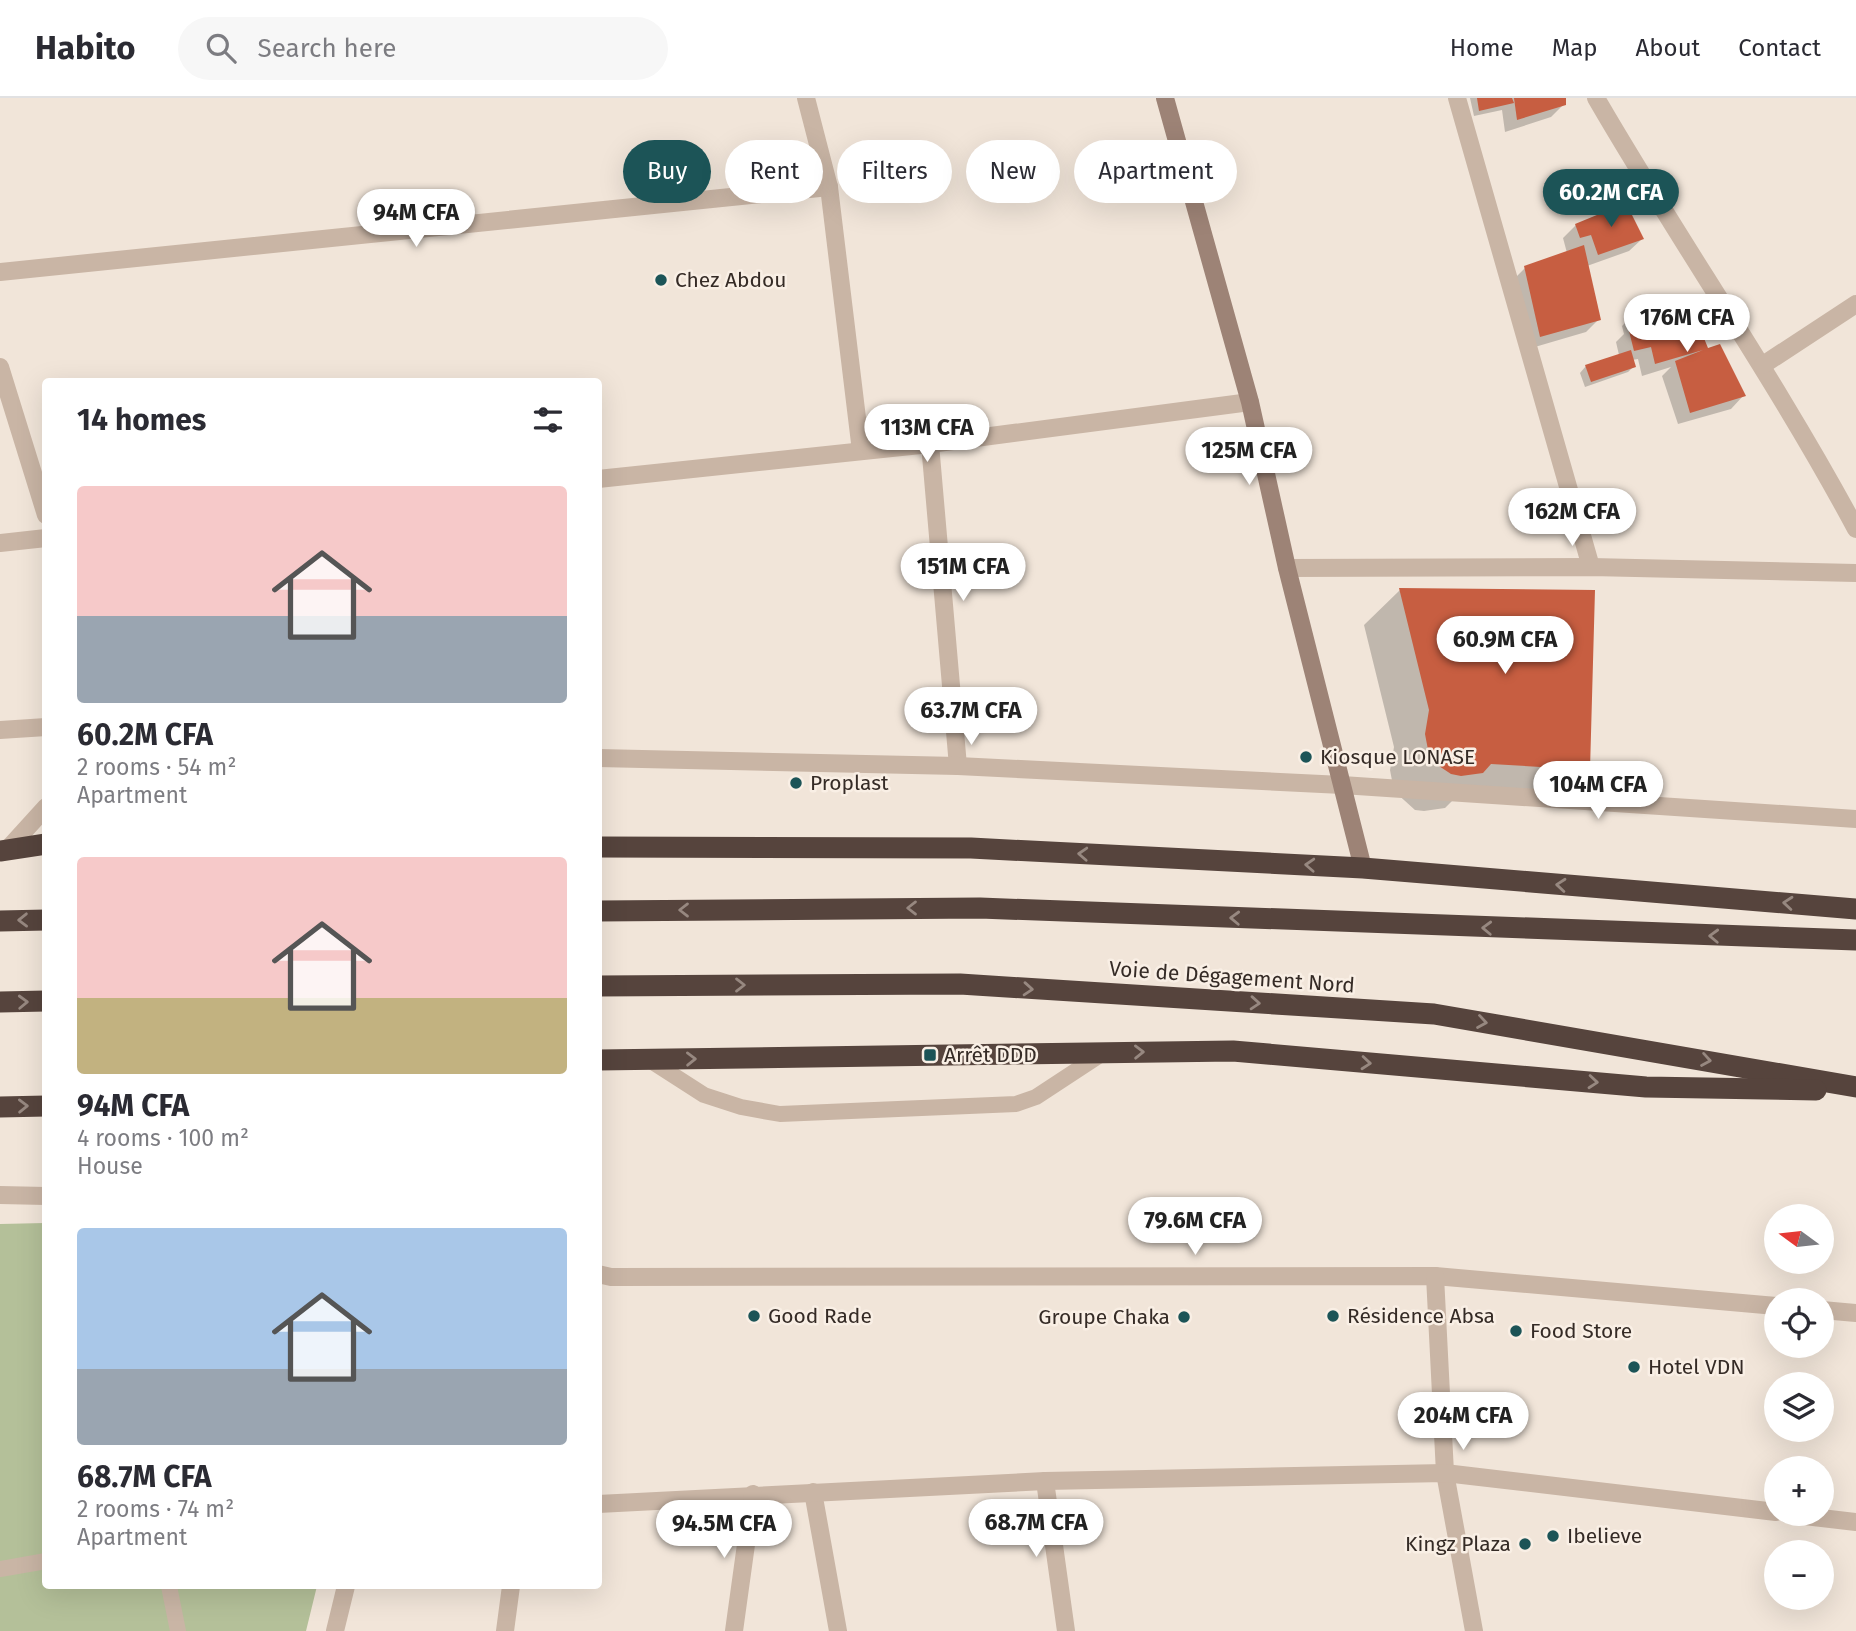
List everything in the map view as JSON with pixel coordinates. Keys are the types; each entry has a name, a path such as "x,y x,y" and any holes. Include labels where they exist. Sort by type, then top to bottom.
{"highway":[{"path":"3,851 42,845"},
{"path":"602,846 971,848 1363,868 1856,909"},
{"path":"602,911 980,908 1856,940"},
{"path":"0,921 42,920"},
{"name":"Voie de Dégagement Nord","path":"602,986 960,984 1434,1014 1856,1089"},
{"path":"0,1002 42,1001"},
{"path":"602,1060 1233,1051 1646,1087 1856,1089"},
{"path":"0,1107 42,1106"}],"street":[{"path":"806,98 829,187 861,451"},
{"path":"1165,98 1250,402 1287,568 1363,868"},
{"path":"1457,98 1591,567"},
{"path":"1597,98 1636,167 1763,365 1856,529"},
{"path":"0,272 829,187"},
{"path":"1763,365 1856,304"},
{"path":"0,367 42,502"},
{"path":"602,479 930,444 1250,402"},
{"path":"930,444 958,766"},
{"path":"0,543 42,538"},
{"path":"1287,568 1591,567 1856,573"},
{"path":"0,730 42,727"},
{"path":"602,758 958,766 1342,785 1856,819"},
{"path":"3,851 42,811"},
{"path":"0,1195 42,1196"},
{"path":"1435,1276 1445,1473 1474,1631"},
{"path":"603,1278 1435,1276 1764,1305"},
{"path":"1834,1311 1856,1314"},
{"path":"602,1504 753,1493 1045,1481 1445,1473 1764,1512"},
{"path":"1045,1481 1066,1631"},
{"path":"813,1492 838,1631"},
{"path":"734,1631 753,1493"},
{"path":"1834,1519 1856,1522"},
{"path":"335,1631 345,1589"},
{"path":"505,1631 511,1589"}],"lane":[{"path":"648,1059 704,1095 741,1108 780,1114 1016,1104 1036,1097 1103,1053"},
{"path":"0,1569 42,1562"},
{"path":"170,1589 178,1631"}],"green space":[{"path":"42,1223 42,1589 316,1589 306,1631 0,1631 0,1224"}],"building":[{"path":"1477,98 1512,98 1514,103 1479,111"},
{"path":"1514,98 1566,98 1566,105 1517,120"},
{"path":"1626,203 1644,239 1598,255 1591,235 1580,238 1575,224"},
{"path":"1584,245 1601,320 1540,337 1524,266"},
{"path":"1688,299 1708,348 1720,344 1746,396 1690,413 1675,361 1703,350 1655,364 1651,347 1634,351 1628,327 1637,323 1634,312"},
{"path":"1631,350 1636,367 1591,382 1585,365"},
{"path":"1399,588 1595,590 1590,770 1491,764 1483,773 1461,776 1451,774 1436,764 1429,755 1425,734 1429,710"}],"place":[{"name":"Chez Abdou","path":"661,280"},
{"name":"Kiosque LONASE","path":"1306,757"},
{"name":"Proplast","path":"796,783"},
{"name":"Arrêt DDD","path":"930,1055"},
{"name":"Good Rade","path":"754,1316"},
{"name":"Résidence Absa","path":"1333,1316"},
{"name":"Groupe Chaka","path":"1184,1317"},
{"name":"Food Store","path":"1516,1331"},
{"name":"Hotel VDN","path":"1634,1367"},
{"name":"Ibelieve","path":"1553,1536"},
{"name":"Kingz Plaza","path":"1525,1544"}]}
